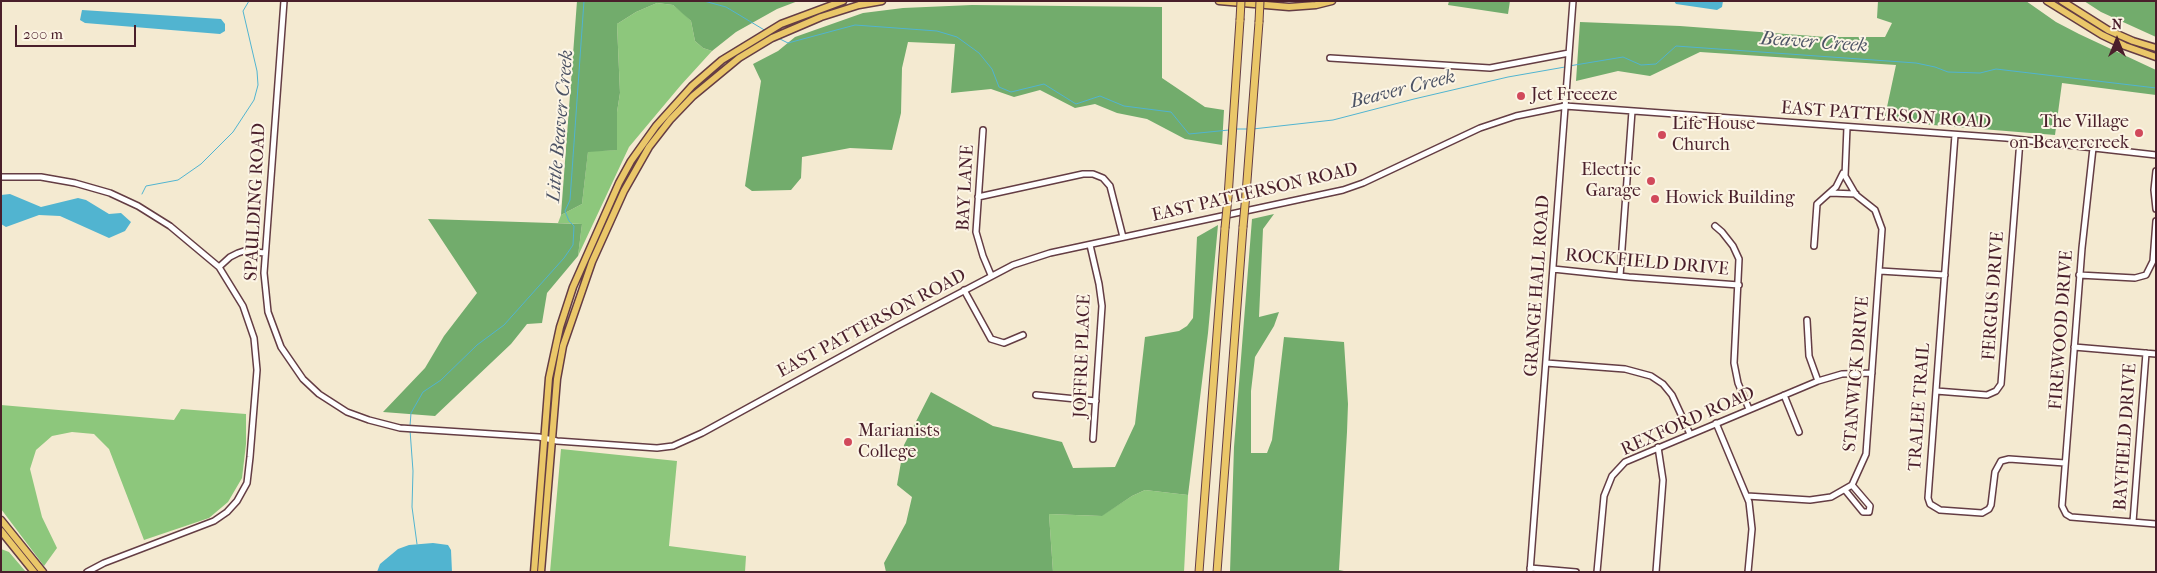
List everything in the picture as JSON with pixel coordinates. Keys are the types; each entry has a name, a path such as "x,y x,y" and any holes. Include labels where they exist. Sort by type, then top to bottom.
{"highway":[{"path":"1199,572 1226,228 1230,144 1241,1"},
{"path":"1217,572 1260,1"}],"main road":[{"path":"541,572 548,439 549,378 560,327 573,287 619,183 631,161 656,126 692,86 722,60 781,24 843,1"},
{"path":"534,572 548,439 557,378 569,327 592,262 624,191 649,147 670,120 713,78 757,46 821,17 859,5 882,1"},
{"path":"1219,1 1289,7 1316,5 1332,1"},
{"path":"2047,1 2102,35 2125,46 2156,57"},
{"path":"2062,1 2108,30 2133,41 2156,48"},
{"path":"1,520 43,572"},
{"path":"1,531 34,572"}],"street":[{"name":"SPAULDING ROAD","path":"284,1 264,288 270,320 281,347 302,377 326,400 347,412 368,420 400,428 548,439"},
{"name":"GRANGE HALL ROAD","path":"1530,570 1573,1"},
{"path":"1330,58 1490,68 1569,53"},
{"name":"EAST PATTERSON ROAD","path":"548,439 657,448 674,446 991,275 1033,258 1344,190 1363,183 1480,128 1516,116 1565,106 2020,140 2156,155"},
{"path":"1620,276 1632,111"},
{"name":"STANWICK DRIVE","path":"1747,496 1819,500 1845,490 1852,485 1862,466 1866,450 1882,239 1880,221 1869,204 1856,194 1846,180 1844,169 1847,127"},
{"name":"BAY LANE","path":"983,130 977,238 991,275"},
{"name":"TRALEE TRAIL","path":"1955,135 1928,492 1930,504 1935,508 1976,513 1989,509 1992,499 1995,468 2004,460 2065,462"},
{"name":"FERGUS DRIVE","path":"1936,391 1987,395 1996,392 2000,384 2020,140"},
{"name":"FIREWOOD DRIVE","path":"2092,148 2079,275 2062,506 2066,514 2072,517 2134,522"},
{"path":"1814,246 1816,207 1821,199 1830,193 1840,181 1844,169"},
{"path":"2156,171 2154,190 2156,209"},
{"path":"978,197 1083,174 1093,174 1103,178 1110,186 1123,237"},
{"path":"1,177 41,177 75,183 110,193 138,206 170,226 219,267 243,306 252,329 257,354 250,457 244,489 232,508 214,521 104,563 87,572"},
{"path":"1830,193 1856,194"},
{"path":"2079,275 2135,278 2146,275 2153,261 2156,221"},
{"path":"1714,226 1724,234 1737,252 1740,266 1734,362 1738,383 1749,409"},
{"name":"JOFFRE PLACE","path":"1090,245 1102,306 1093,439"},
{"path":"219,267 230,257 244,251 265,253"},
{"name":"ROCKFIELD DRIVE","path":"1553,269 1739,285"},
{"path":"1880,270 1944,275"},
{"path":"964,290 991,340 1004,343 1024,335"},
{"path":"1807,320 1808,352 1818,381"},
{"path":"2074,347 2156,354"},
{"name":"BAYFIELD DRIVE","path":"2134,522 2146,353"},
{"path":"1546,363 1625,369 1651,376 1663,384 1672,395 1690,434"},
{"name":"REXFORD ROAD","path":"1597,572 1603,502 1608,482 1615,471 1625,462 1818,381 1842,374 1872,373"},
{"path":"1036,395 1096,401"},
{"path":"1784,395 1799,432"},
{"path":"1716,423 1747,496 1752,523 1748,572"},
{"path":"1656,572 1663,480 1658,447"},
{"path":"1845,490 1864,512 1869,512 1870,506 1852,485"},
{"path":"2134,522 2156,524"},
{"path":"1530,570 1576,572"}],"green space":[{"path":"577,1 798,1 777,9 736,32 712,51 703,48 695,41 691,21 673,5 657,3 636,12 617,24 620,93 617,112 617,150 588,152 582,204 561,215"},
{"path":"1449,1 1510,1 1508,14 1448,5"},
{"path":"1878,1 2026,1 2056,22 2156,70 2156,95 2062,83 2055,135 1884,121 1896,65 1700,52 1650,76 1618,71 1576,81 1580,22 1680,26 1826,37 1885,37 1892,23 1877,18"},
{"path":"2084,1 2156,1 2156,37 2101,12"},
{"path":"657,3 673,5 683,13 691,21 695,41 703,48 712,51 629,147 578,256 582,224 558,223 561,215 582,204 588,151 617,150 617,112 620,93 617,24 636,12"},
{"path":"972,5 1162,7 1162,78 1205,107 1224,110 1222,145 1185,139 1147,119 1117,113 1095,104 1075,108 1040,90 1014,97 991,89 951,93 955,44 908,42 902,68 901,113 892,150 850,148 802,157 801,178 791,190 752,191 745,186 761,81 753,64 778,51 795,37 863,13 903,8"},
{"path":"1274,214 1263,229 1259,317 1279,312 1274,326 1255,357 1251,391 1251,453 1267,453 1272,440 1284,337 1344,342 1348,404 1339,570 1349,572 1230,572 1234,447 1252,219"},
{"path":"428,219 582,224 578,256 547,293 542,323 527,324 511,344 435,416 383,412 425,368 444,336 477,293"},
{"path":"1218,225 1208,333 1188,495 1145,490 1132,496 1102,516 1049,514 1053,572 886,572 884,563 906,523 912,497 897,485 904,445 931,392 993,426 1062,442 1073,468 1115,467 1135,424 1145,337 1179,331 1187,326 1193,318 1197,237"},
{"path":"1,405 174,420 181,409 246,414 246,444 242,478 228,502 209,518 144,540 109,449 94,434 72,432 52,436 36,450 30,469 42,517 57,548 44,566 1,509"},
{"path":"561,449 677,461 669,546 746,556 745,572 550,572"},
{"path":"1145,490 1188,495 1184,572 1053,572 1049,514 1101,516"},
{"path":"1,549 9,552 26,572 1,572"}],"water":[{"path":"1674,1 1723,1 1722,7 1717,10 1676,4"},
{"path":"82,10 221,19 225,24 225,31 220,34 85,23 80,20"},
{"path":"10,194 41,207 78,198 86,200 109,214 121,213 131,222 125,231 109,238 60,216 39,215 6,227 1,224 1,195"},
{"path":"433,543 448,545 451,550 452,572 377,572 380,564 398,549 409,545"}],"waterway":[{"path":"142,194 146,186 178,180 201,164 233,132 254,100 258,85 257,71 243,11 249,1"},
{"name":"Little Beaver Creek","path":"410,426 411,413 423,392 441,380 477,345 504,325 564,258 573,245 574,226 569,221 565,211 570,200 584,1"},
{"name":"Beaver Creek","path":"704,1 726,7 766,31"},
{"name":"Beaver Creek","path":"778,38 788,43 855,25 937,31 957,37 979,53 992,69 999,87 1011,92 1044,84 1076,104 1100,96 1124,106 1171,112 1189,134 1229,130"},
{"name":"Beaver Creek","path":"1569,66 1623,57 1641,65 1656,64 1676,46 1916,63 1948,72 1980,73 1996,69 2156,88"},
{"name":"Beaver Creek","path":"1253,129 1333,120 1508,77 1565,67"},
{"name":"Beaver Creek","path":"1236,129 1249,129"},
{"name":"Little Beaver Creek","path":"410,430 413,471 412,507 417,544"}],"place":[{"name":"Jet Freeeze","path":"1521,96"},
{"name":"The Village on Beavercreek","path":"2139,133"},
{"name":"Life House Church","path":"1662,135"},
{"name":"Electric Garage","path":"1651,181"},
{"name":"Howick Building","path":"1655,199"},
{"name":"Marianists College","path":"848,442"}]}
